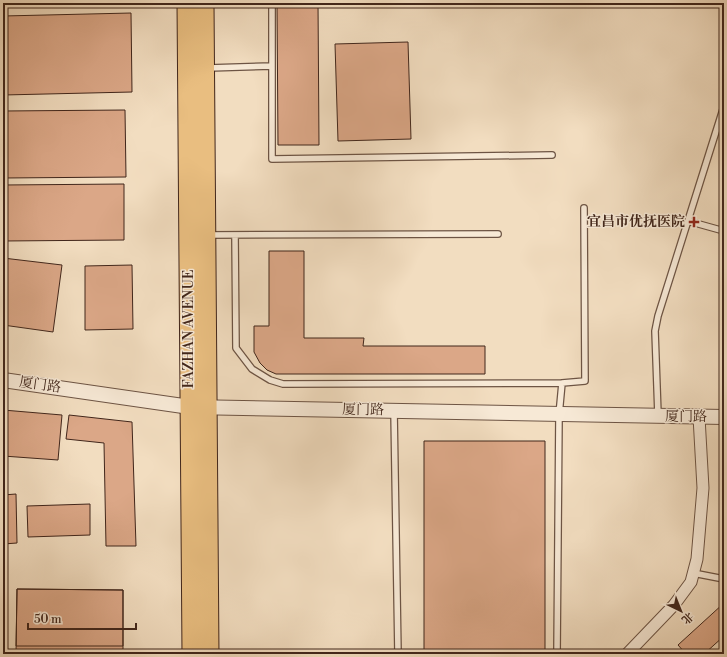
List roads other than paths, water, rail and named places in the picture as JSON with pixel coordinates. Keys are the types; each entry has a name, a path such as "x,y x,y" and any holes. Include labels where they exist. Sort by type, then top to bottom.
{"highway":[{"name":"FAZHAN AVENUE","path":"187,3 198,407 209,654"},
{"name":"FAZHAN AVENUE","path":"192,654 198,407 206,235 204,3"}],"street":[{"name":"厦门路","path":"3,380 198,407 658,417 724,417"},
{"path":"627,654 674,605 691,582 697,559 703,488 699,417"}],"lane":[{"path":"272,3 272,160 552,155"},
{"path":"204,68 272,66"},
{"path":"658,417 655,331 658,316 724,106"},
{"path":"235,235 236,348 252,369 270,380 284,384 562,384 585,381 584,208"},
{"path":"688,221 724,231"},
{"path":"206,235 498,234"},
{"path":"557,654 559,415 562,384"},
{"path":"394,411 398,654"},
{"path":"693,573 724,579"}],"place":[{"name":"宜昌市优抚医院","path":"694,222"}]}
